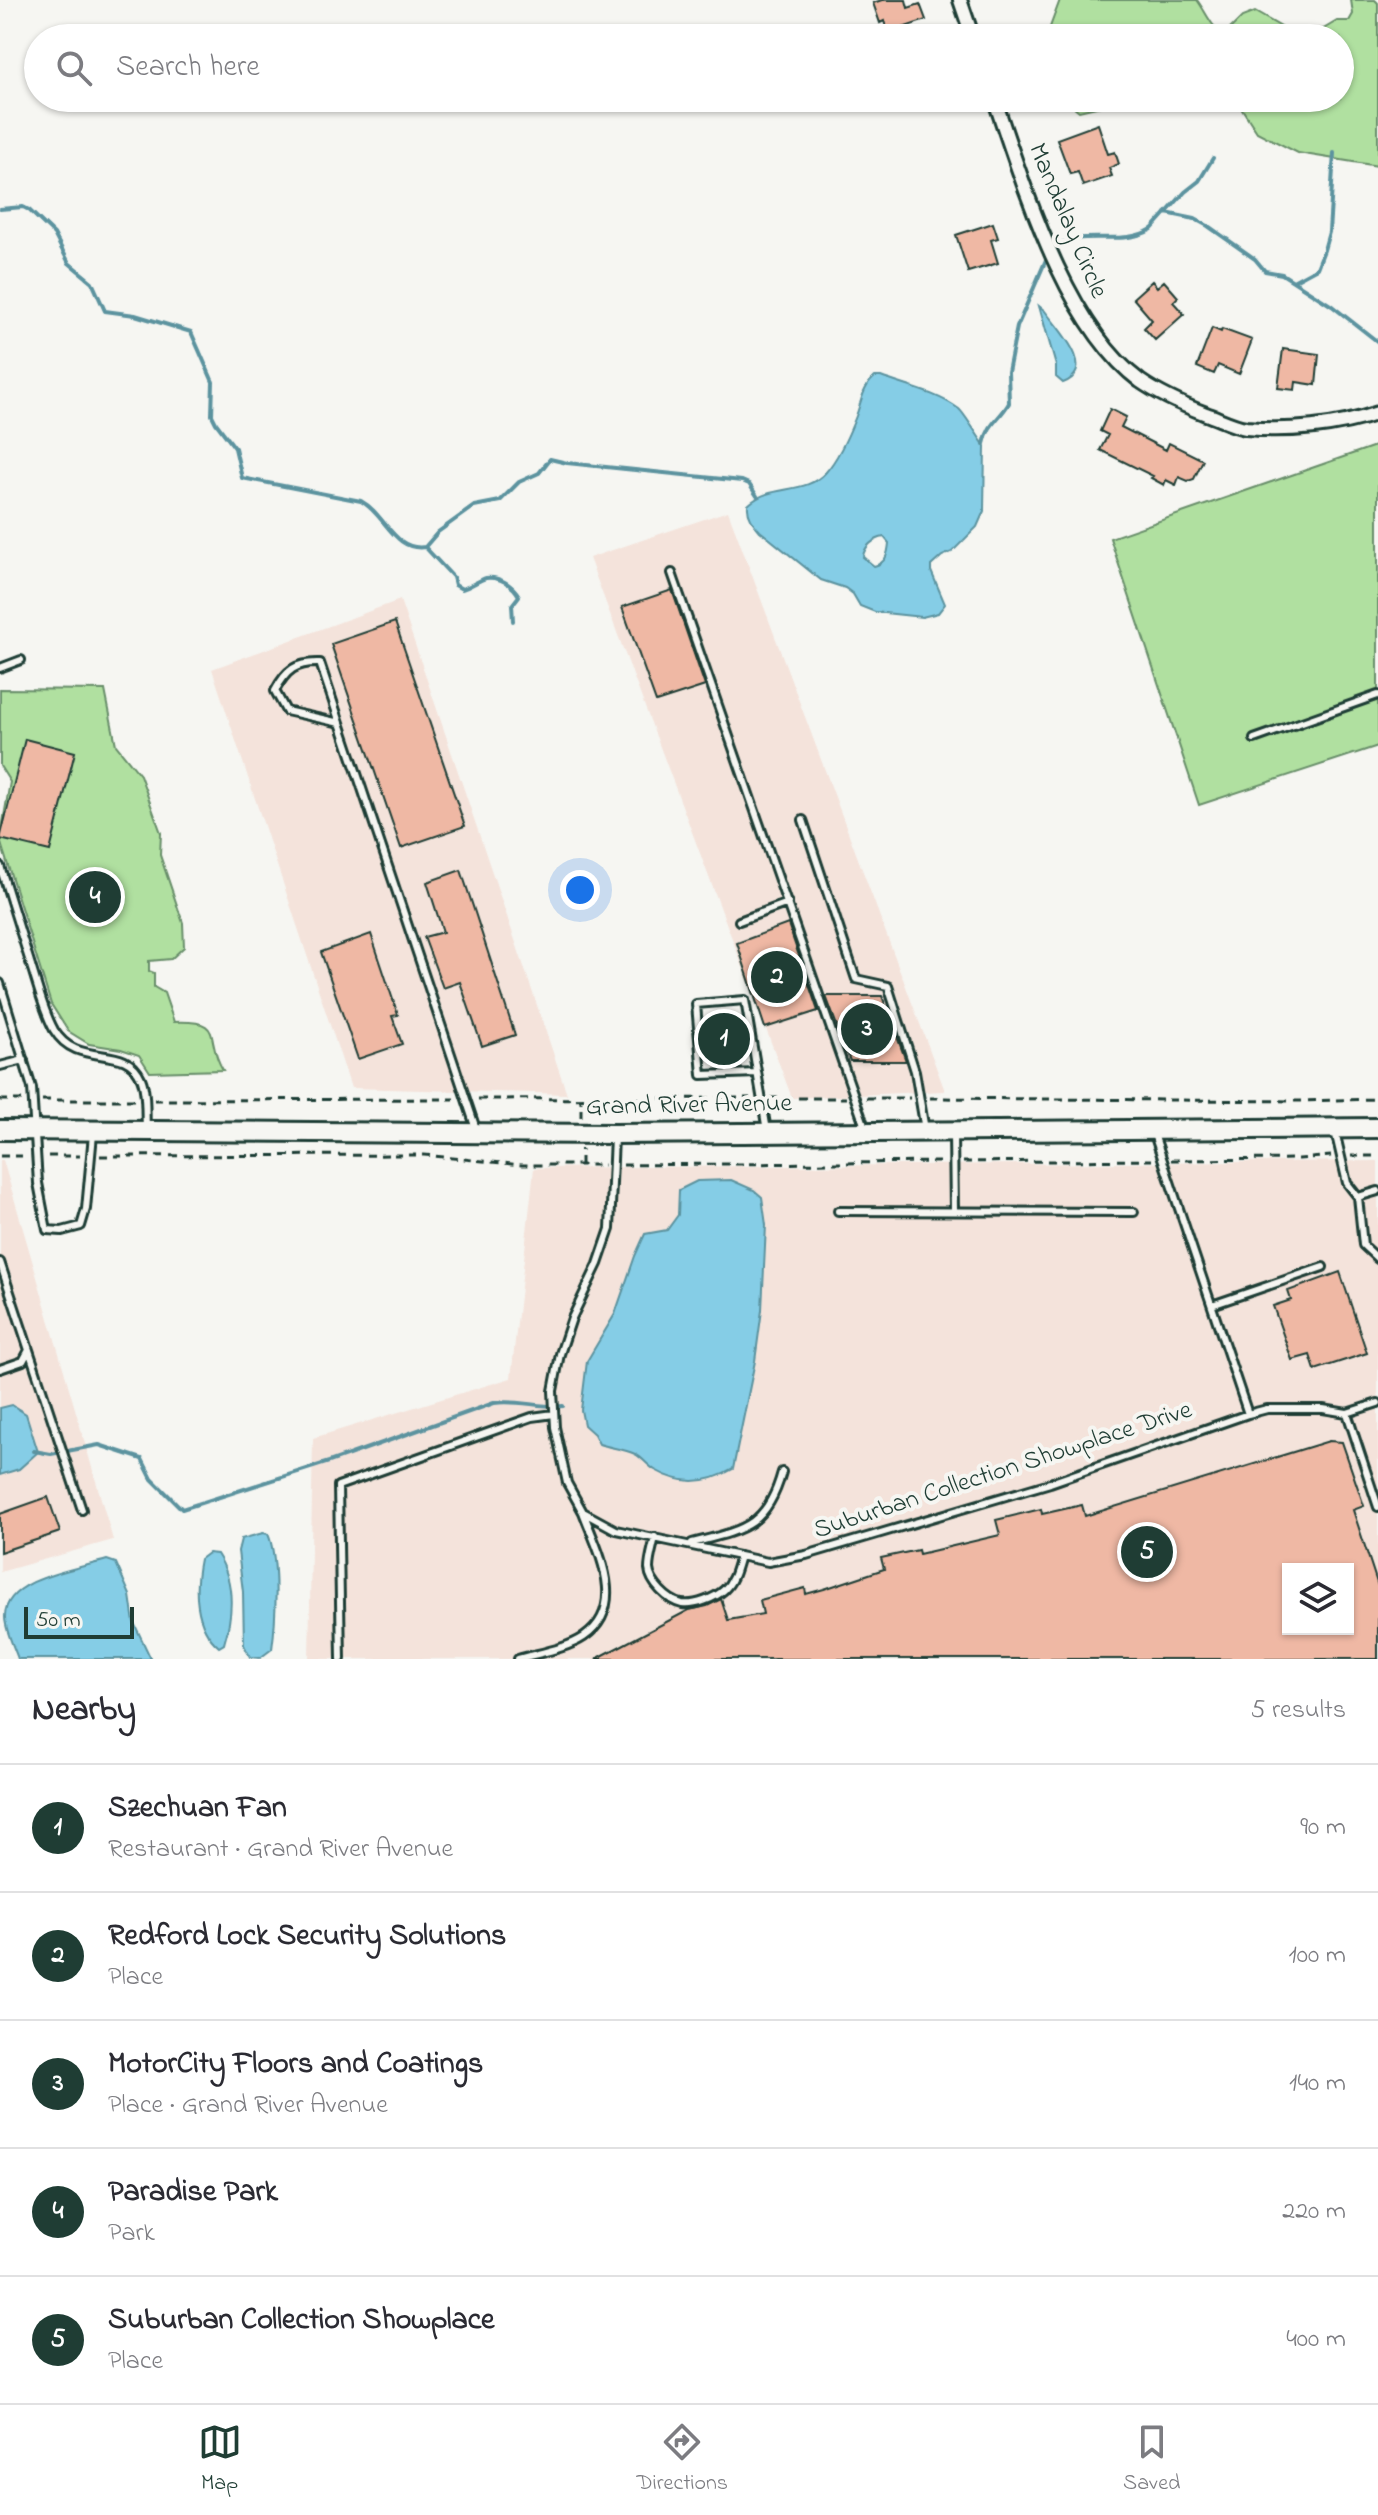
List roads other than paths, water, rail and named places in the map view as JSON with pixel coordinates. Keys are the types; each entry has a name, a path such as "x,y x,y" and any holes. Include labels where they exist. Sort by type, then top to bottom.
{"main road":[{"name":"Grand River Avenue","path":"0,1130 614,1134 1378,1128"}],"street":[{"path":"960,0 968,24"},
{"name":"Mandalay Circle","path":"999,112 1032,207 1078,310 1112,355 1140,381 1182,405 1243,428 1323,427 1378,413"}],"lane":[{"path":"672,573 866,1130"},
{"path":"0,668 21,660"},
{"path":"340,723 286,711 275,691 283,676 294,666 320,663 477,1133"},
{"path":"1254,739 1378,695"},
{"path":"803,820 856,979 888,986 915,1071 925,1130"},
{"path":"0,866 55,1031 74,1050 127,1061 141,1079 147,1131"},
{"path":"739,921 788,903"},
{"path":"0,983 32,1088 41,1209 47,1230 62,1231 81,1226 86,1209 93,1130"},
{"path":"757,1073 702,1075 696,1004 745,1000 767,1131"},
{"path":"0,1066 24,1060"},
{"path":"1152,1128 1248,1414"},
{"path":"1334,1128 1347,1183 1358,1197 1363,1245 1378,1259"},
{"path":"953,1130 954,1211"},
{"path":"518,1659 585,1637 602,1616 607,1602 609,1587 583,1512 567,1483 554,1414 553,1391 560,1354 572,1318 598,1264 610,1229 614,1134"},
{"path":"1358,1197 1378,1191"},
{"path":"838,1211 1134,1212"},
{"path":"0,1262 82,1510"},
{"path":"1212,1305 1323,1267"},
{"path":"0,1369 23,1361 29,1350"},
{"path":"1378,1403 1347,1413 1378,1507"},
{"name":"Suburban Collection Showplace Drive","path":"583,1512 616,1530 768,1562 806,1555 1050,1483 1267,1409 1323,1409 1347,1413"},
{"path":"341,1659 338,1486 532,1417 554,1414"},
{"path":"688,1544 726,1534 757,1519 775,1497 782,1472"},
{"path":"655,1537 649,1568 652,1580 670,1598 683,1604 699,1602 723,1591 732,1580 740,1556"}],"water":[{"path":"1039,306 1066,338 1077,359 1073,377 1063,383 1056,377 1056,366"},
{"path":"881,377 951,403 961,411 985,446 984,511 977,527 952,552 931,566 945,604 938,613 922,617 875,612 860,606 845,588 821,580 760,531 748,513 748,505 757,498 808,484 826,472 843,445 871,381","holes":["884,537 889,543 886,558 878,565 874,566 863,557 867,546 877,539"]},
{"path":"731,1180 762,1197 766,1225 762,1310 755,1361 733,1469 714,1478 685,1480 655,1470 635,1454 599,1444 584,1425 581,1410 587,1361 615,1314 645,1234 667,1230 678,1215 679,1190 697,1181"},
{"path":"12,1405 26,1414 38,1452 19,1469 0,1475 0,1408"},
{"path":"268,1534 274,1559 275,1607 272,1649 260,1658 250,1657 244,1645 238,1551 241,1539"},
{"path":"208,1553 217,1554 223,1564 231,1598 224,1644 219,1647 205,1628 198,1606 200,1559"},
{"path":"107,1560 116,1563 130,1595 134,1623 151,1659 18,1659 5,1617 8,1604 16,1593 45,1577"}],"waterway":[{"path":"1293,281 1317,268 1324,250 1329,232 1334,153"},
{"path":"1053,248 1076,239 1128,237 1152,229 1199,181 1213,158"},
{"path":"0,209 23,207 54,234 69,263 92,282 105,311 135,315 191,332 213,382 212,415 235,448 242,478 361,501 405,544 425,547 453,577 455,585 462,589 486,578 496,578 509,585 519,596 512,605 513,621"},
{"path":"1166,213 1195,219 1208,226 1255,259 1265,271 1282,274 1332,306 1378,342"},
{"path":"984,444 991,426 1009,403 1008,372 1017,327 1048,255"},
{"path":"425,547 438,532 474,506 500,501 519,482 539,473 550,459 742,481 749,484 757,496"},
{"path":"34,1451 51,1454 99,1445 142,1459 152,1479 182,1509 329,1462 494,1403 563,1406"}],"place":[{"name":"Paradise Park","path":"95,897"},
{"name":"Redford Lock Security Solutions","path":"777,977"},
{"name":"MotorCity Floors and Coatings","path":"867,1029"},
{"name":"Szechuan Fan","path":"724,1039"},
{"name":"Suburban Collection Showplace","path":"1147,1552"}]}
